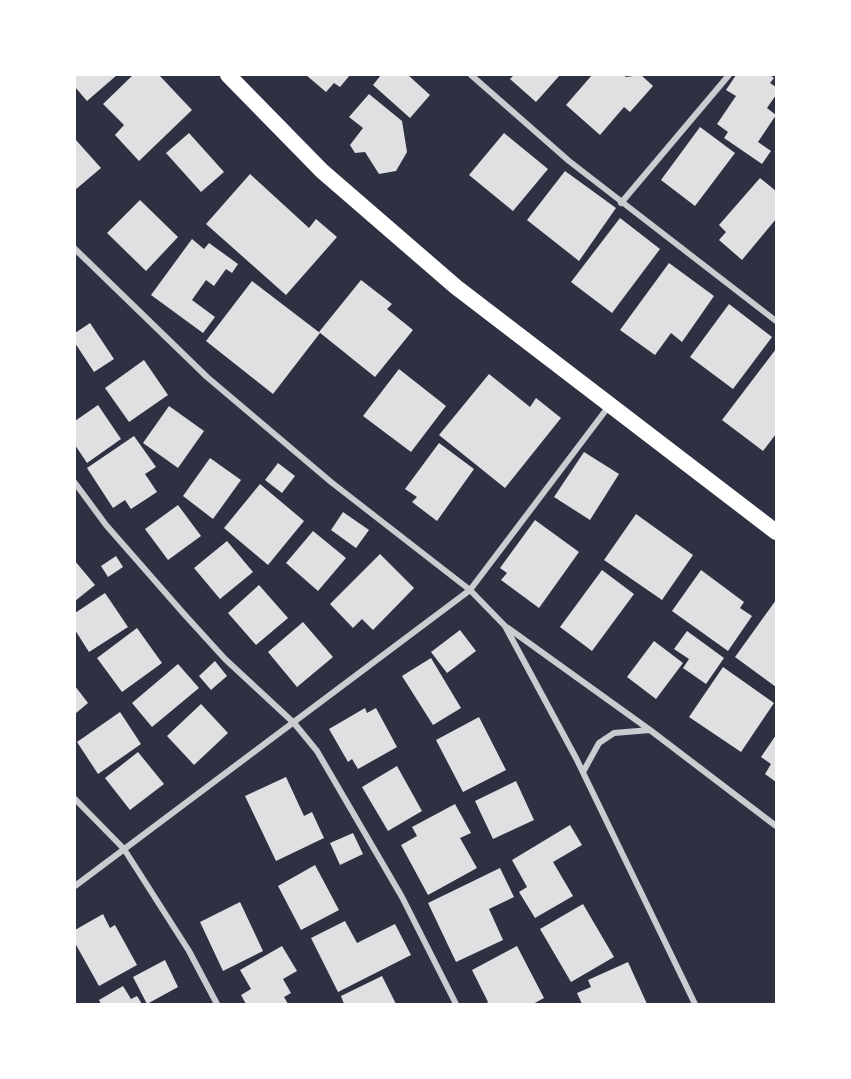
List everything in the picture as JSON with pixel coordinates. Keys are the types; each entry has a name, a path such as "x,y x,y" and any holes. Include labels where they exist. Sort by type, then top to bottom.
{"highway":[{"path":"228,75 322,171 456,287 776,532"}],"street":[{"path":"471,75 621,203 776,320"},
{"path":"621,203 729,75"},
{"path":"75,249 207,377 331,482 470,590 505,626 651,730 776,826"},
{"path":"75,886 470,590 609,406"},
{"path":"75,483 106,525 212,644 294,723 317,751 402,897 456,1004"},
{"path":"505,626 583,772 696,1004"},
{"path":"583,772 598,743 614,733 651,730"},
{"path":"75,799 124,849 189,951 217,1004"}],"building":[{"path":"75,75 117,75 87,101 75,87"},
{"path":"133,75 159,75 192,110 139,161 115,135 124,125 103,104"},
{"path":"306,75 350,75 340,87 334,83 326,92"},
{"path":"381,75 408,75 430,95 410,118 373,85"},
{"path":"514,75 560,75 536,102 510,79"},
{"path":"592,75 623,75 626,77 641,75 653,86 630,112 624,107 600,135 566,105"},
{"path":"736,75 770,75 774,78 770,83 776,87 776,95 767,108 776,115 758,142 771,151 762,164 724,138 728,132 717,124 736,96 726,90"},
{"path":"369,94 402,121 407,152 396,171 379,174 365,152 355,153 350,145 363,128 349,117"},
{"path":"700,127 735,153 695,206 661,180"},
{"path":"189,133 224,172 201,192 166,153"},
{"path":"504,133 548,169 513,211 469,175"},
{"path":"75,139 101,168 75,190"},
{"path":"565,171 616,208 579,261 527,220"},
{"path":"250,174 309,228 316,219 337,237 286,295 206,224"},
{"path":"760,178 776,191 776,219 742,260 719,240 726,232 719,225"},
{"path":"140,200 178,237 146,271 107,233"},
{"path":"620,218 660,249 612,313 571,282"},
{"path":"192,239 204,249 209,243 238,264 232,273 226,269 214,286 206,280 192,300 215,317 203,333 151,295"},
{"path":"669,263 714,296 682,342 671,333 655,355 620,330"},
{"path":"361,280 392,304 387,309 413,330 375,377 319,332"},
{"path":"252,281 320,333 273,394 206,341"},
{"path":"729,304 772,337 733,389 690,357"},
{"path":"90,323 114,359 94,372 75,343 75,333"},
{"path":"776,349 776,434 763,451 722,420"},
{"path":"144,360 168,395 129,422 105,388"},
{"path":"399,369 446,406 411,452 363,416"},
{"path":"489,374 530,407 536,398 561,418 505,488 439,435"},
{"path":"98,405 121,439 87,463 75,445 75,421"},
{"path":"169,406 204,431 178,468 143,443"},
{"path":"134,436 156,467 145,474 157,492 131,509 125,500 113,508 87,468"},
{"path":"439,443 474,469 437,521 412,502 417,497 405,489"},
{"path":"584,452 619,474 590,520 554,497"},
{"path":"210,458 241,480 213,519 183,496"},
{"path":"278,463 295,476 282,493 265,480"},
{"path":"260,484 304,521 268,565 224,528"},
{"path":"178,505 201,536 168,560 145,529"},
{"path":"343,512 369,530 356,548 331,530"},
{"path":"636,514 693,555 662,600 604,560"},
{"path":"535,520 579,552 539,608 501,580 507,573 500,568"},
{"path":"313,531 346,558 318,591 286,563"},
{"path":"227,541 253,572 220,599 194,568"},
{"path":"380,554 414,588 373,630 362,619 353,628 330,604"},
{"path":"116,556 123,567 108,577 101,566"},
{"path":"75,561 95,585 75,601"},
{"path":"602,570 634,594 592,651 560,627"},
{"path":"701,570 744,602 740,608 752,616 728,651 672,611"},
{"path":"259,585 288,618 256,645 228,613"},
{"path":"105,593 128,627 89,652 75,630 75,613"},
{"path":"776,600 776,687 735,657"},
{"path":"303,622 333,657 297,687 268,652"},
{"path":"137,628 162,663 122,692 97,658"},
{"path":"460,630 476,651 447,673 431,652"},
{"path":"687,631 724,658 706,684 683,668 689,659 674,649"},
{"path":"654,641 683,663 656,699 627,677"},
{"path":"431,658 461,708 433,725 402,676"},
{"path":"215,661 227,676 211,690 199,676"},
{"path":"178,664 199,688 152,727 132,703"},
{"path":"723,667 774,703 741,752 689,717"},
{"path":"75,686 88,703 75,714"},
{"path":"201,704 228,733 194,765 167,736"},
{"path":"365,708 367,713 376,708 397,747 358,769 352,759 348,762 329,729"},
{"path":"120,712 141,744 98,774 77,742"},
{"path":"479,717 506,770 463,792 436,740"},
{"path":"776,735 776,782 765,774 771,764 761,757"},
{"path":"138,752 164,784 130,810 105,778"},
{"path":"397,766 422,811 388,831 362,787"},
{"path":"286,777 304,816 312,812 324,838 276,861 245,796"},
{"path":"516,781 534,820 493,839 475,801"},
{"path":"455,804 471,833 460,838 477,868 428,895 401,845 417,836 412,827"},
{"path":"570,825 582,845 553,862 573,896 535,918 519,892 527,887 512,860"},
{"path":"353,833 363,854 340,865 330,843"},
{"path":"315,865 339,910 301,930 278,886"},
{"path":"500,868 514,897 489,909 503,940 456,962 428,903"},
{"path":"240,902 263,951 223,971 200,922"},
{"path":"583,904 614,957 571,982 540,929"},
{"path":"103,914 110,928 115,925 137,965 99,986 75,943 75,930"},
{"path":"345,921 357,943 395,924 411,955 338,992 311,938"},
{"path":"282,946 297,971 283,979 291,993 284,997 288,1004 246,1004 241,995 251,989 240,970"},
{"path":"517,946 544,998 533,1004 485,1004 488,1002 472,970"},
{"path":"165,960 178,987 147,1004 133,977"},
{"path":"628,962 647,1004 582,1004 577,993 591,987 588,980"},
{"path":"382,976 396,1004 344,1004 341,996"},
{"path":"123,986 131,999 137,996 142,1004 101,1004 99,1000"}]}
